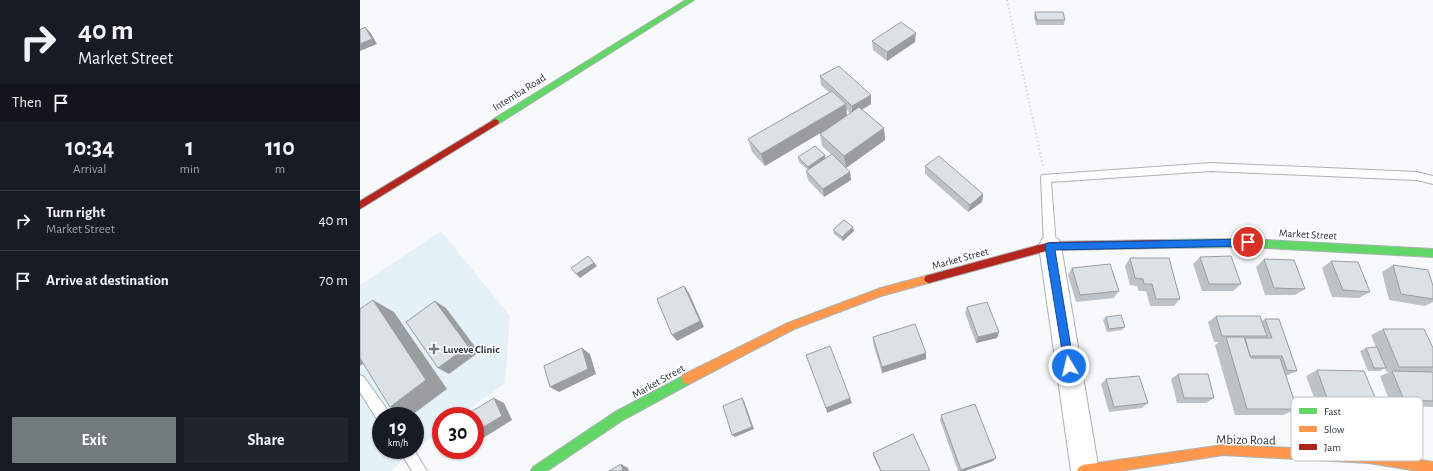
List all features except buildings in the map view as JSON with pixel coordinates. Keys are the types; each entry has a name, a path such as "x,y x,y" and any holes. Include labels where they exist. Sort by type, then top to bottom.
{"street":[{"name":"Intemba Road","path":"360,205 691,0"},
{"name":"Market Street","path":"537,471 619,416 714,364 791,326 881,292 1050,246 1248,242 1433,253"},
{"path":"1050,246 1084,471"},
{"name":"Mbizo Road","path":"1084,471 1223,450 1291,453"},
{"name":"Mbizo Road","path":"1392,461 1433,468"}],"lane":[{"path":"1050,246 1046,178 1211,167 1417,176 1433,180"},
{"path":"360,381 377,407"},
{"path":"412,459 420,471"}],"path":[{"path":"1007,0 1046,178"}],"shaded area":[{"name":"Luveve Clinic","path":"441,231 510,316 505,383 472,407 432,407 432,437 424,443 424,407 372,407 372,459 403,459 391,471 360,471 360,285"}],"traffic: fast":[{"path":"495,122 691,0"},
{"path":"1162,244 1248,243 1433,253"},
{"path":"537,471 619,416 687,379"}],"traffic: slow":[{"path":"687,379 791,326 881,292 929,279"},
{"path":"1083,471 1223,450 1291,453"},
{"path":"1392,461 1433,468"}],"traffic: jam":[{"path":"360,205 495,122"},
{"path":"929,279 1050,246 1162,244"}],"place":[{"name":"Luveve Clinic","path":"434,349"}],"route":[{"path":"1069,366 1050,246 1248,242"}]}
